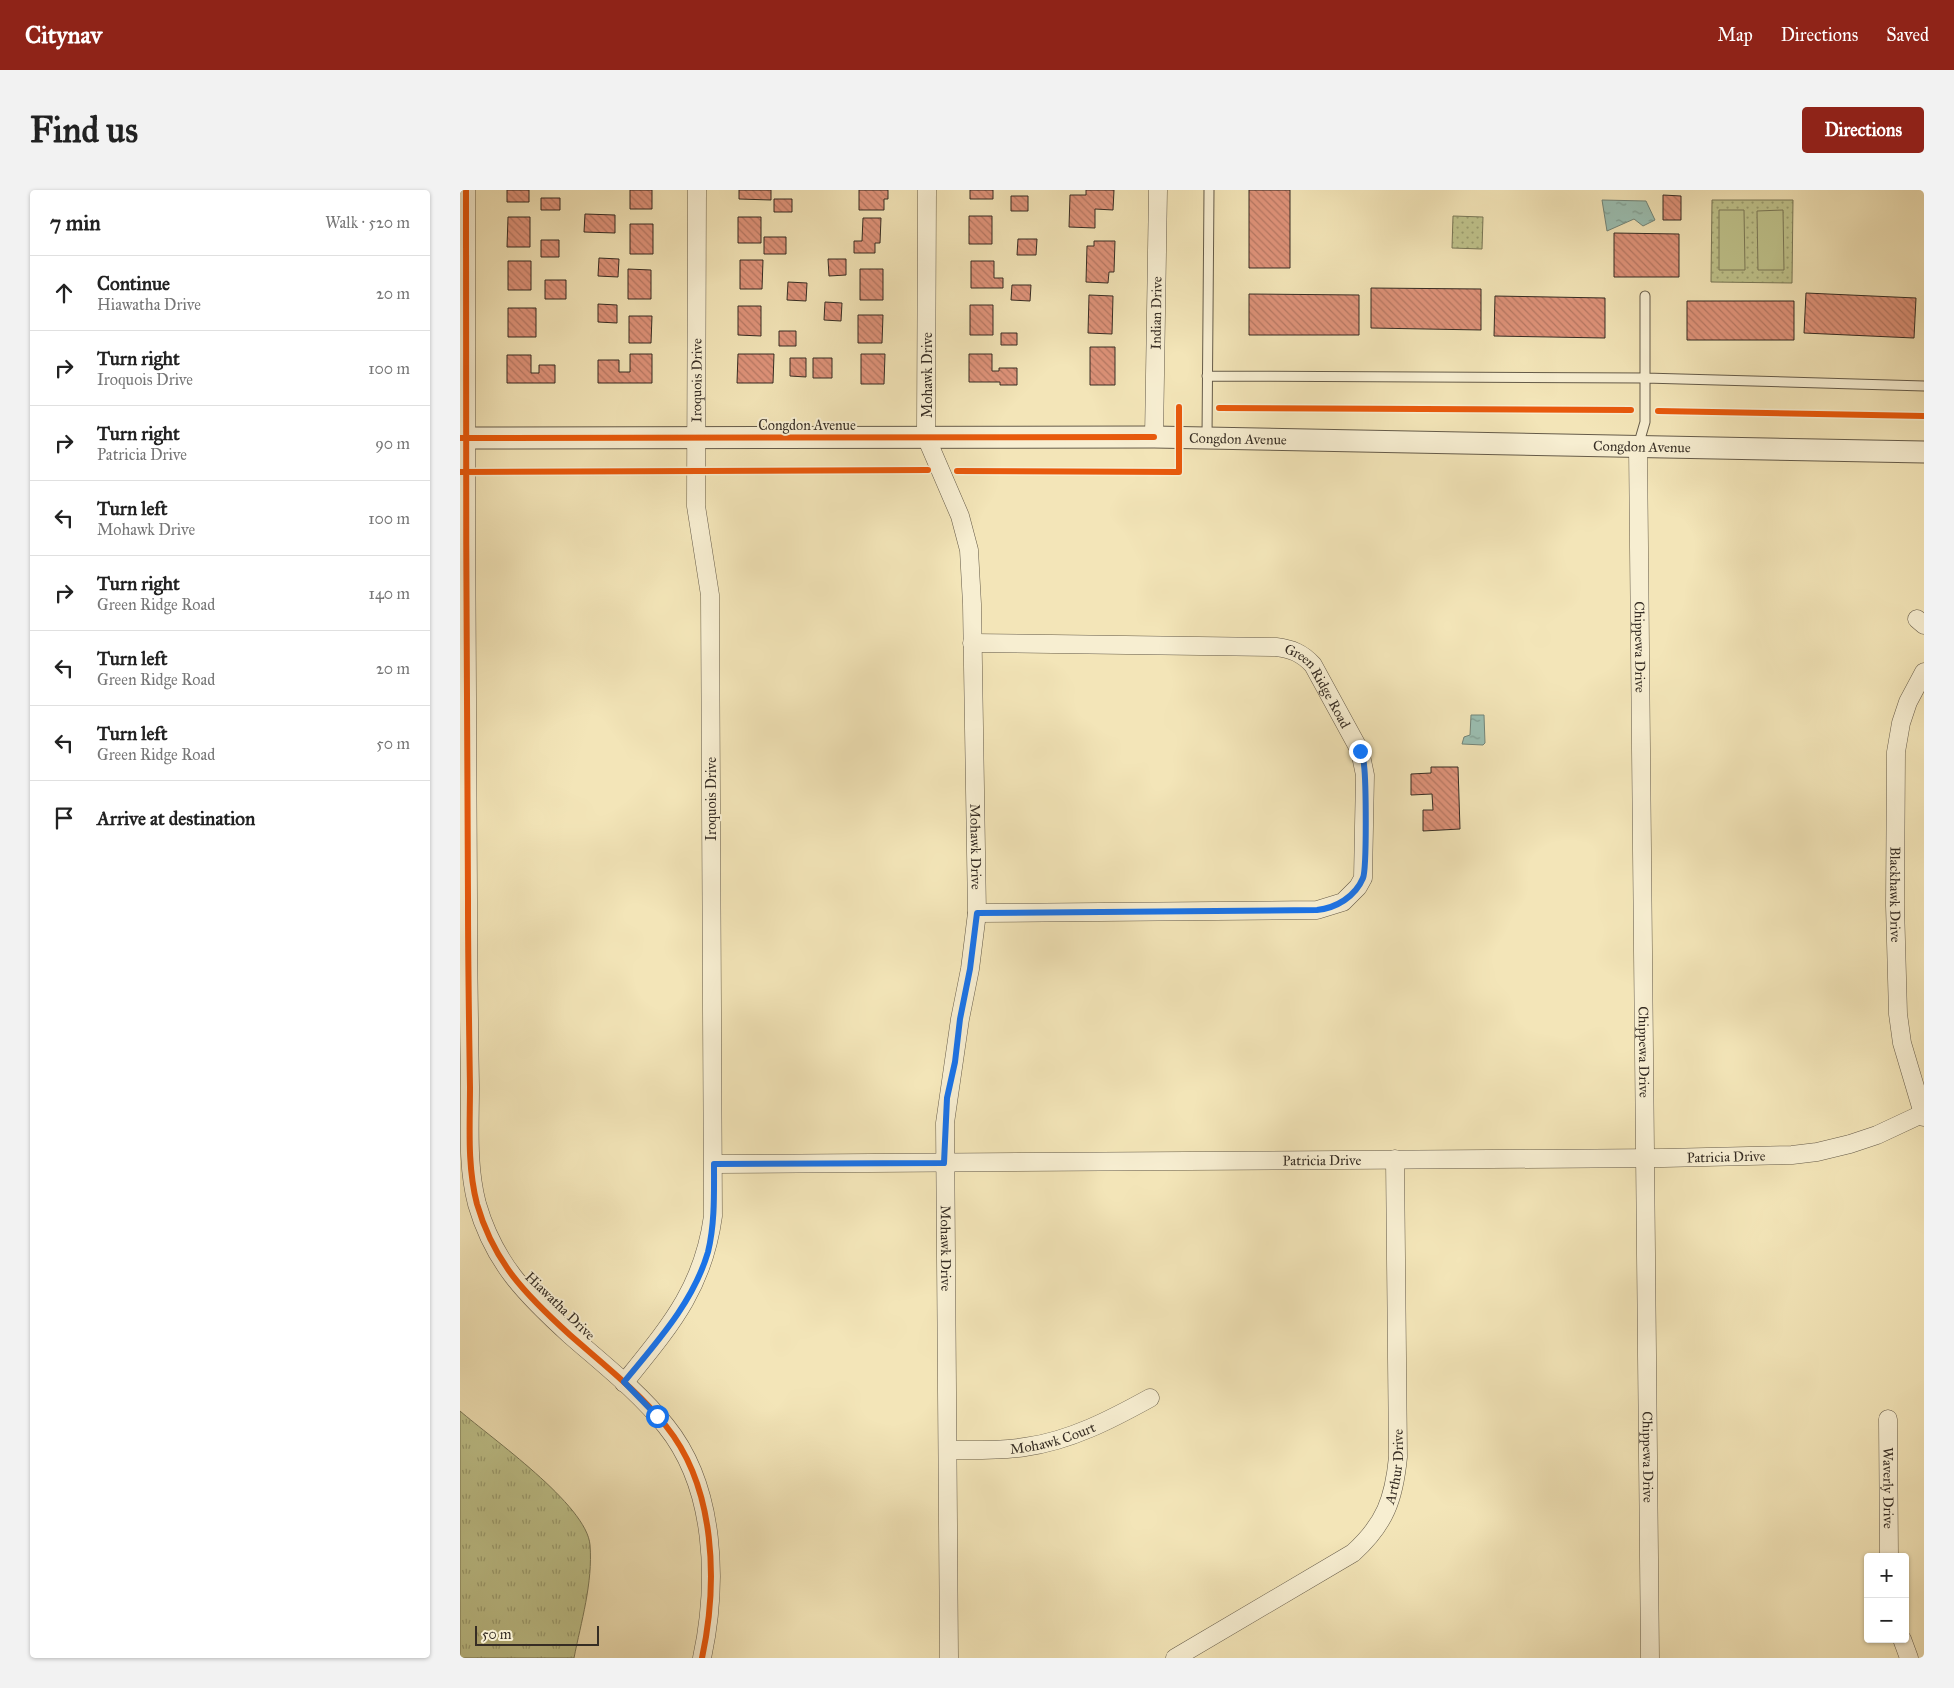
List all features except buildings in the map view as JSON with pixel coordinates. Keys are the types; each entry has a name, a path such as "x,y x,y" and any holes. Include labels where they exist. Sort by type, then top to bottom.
{"street":[{"name":"Hiawatha Drive","path":"466,190 463,438 464,935 471,1168 474,1191 484,1225 498,1256 526,1293 624,1382 672,1434 687,1459 701,1496 708,1530 710,1575 708,1616 702,1658"},
{"name":"Iroquois Drive","path":"624,1382 670,1325 696,1282 708,1251 714,1216 710,595 696,506 696,190"},
{"name":"Mohawk Drive","path":"927,190 926,437 960,516 967,538 972,643 977,913 955,1062 947,1098 944,1163 949,1658"},
{"name":"Indian Drive","path":"1154,437 1158,190"},
{"name":"Congdon Avenue","path":"463,438 1154,437 1924,452"},
{"name":"Chippewa Drive","path":"1638,446 1650,1658"},
{"name":"Green Ridge Road","path":"972,643 1276,647 1292,650 1306,657 1313,665 1360,751 1364,768 1363,878 1349,897 1330,908 1317,910 977,913"},
{"name":"Blackhawk Drive","path":"1923,1116 1902,1043 1898,1014 1895,886 1896,752 1901,723 1908,702 1924,672"},
{"name":"Patricia Drive","path":"714,1164 1645,1158 1792,1155 1817,1152 1850,1144 1923,1116"},
{"name":"Arthur Drive","path":"1175,1658 1353,1553 1373,1533 1387,1510 1394,1486 1398,1457 1395,1159"},
{"name":"Mohawk Court","path":"948,1450 1007,1449 1046,1443 1119,1416 1150,1398"},
{"name":"Waverly Drive","path":"1888,1419 1889,1553"},
{"path":"1903,1643 1909,1658"}],"lane":[{"path":"1208,438 1209,190"},
{"path":"1638,446 1645,422 1645,296"},
{"path":"1208,376 1646,378 1924,386"}],"green space":[{"path":"1712,200 1793,200 1792,283 1711,282"},
{"path":"1719,210 1744,210 1745,270 1719,270"},
{"path":"1783,210 1784,270 1758,270 1757,211"},
{"path":"1453,216 1483,217 1482,249 1452,248"},
{"path":"460,1411 556,1492 573,1511 585,1529 590,1545 590,1574 574,1658 460,1658"}],"water":[{"path":"1602,200 1646,201 1655,220 1643,226 1634,219 1607,231"},
{"path":"1471,715 1484,715 1485,743 1483,745 1462,744 1464,737 1470,735"}],"cycle path":[{"path":"466,190 468,947 470,1160 474,1190 484,1225 502,1261 513,1277 539,1306 644,1402 666,1426 683,1451 695,1478 704,1507 709,1537 710,1599 702,1658"},
{"path":"957,471 1179,472 1179,407"},
{"path":"1219,408 1631,410"},
{"path":"1658,411 1924,416"},
{"path":"460,438 1154,437"},
{"path":"460,472 928,470"}],"route":[{"path":"657,1416 624,1382 670,1325 696,1282 708,1251 711,1236 714,1216 714,1164 944,1163 944,1123 947,1098 974,949 977,913 1324,910 1330,908 1349,897 1363,878 1364,761 1360,751"}]}
